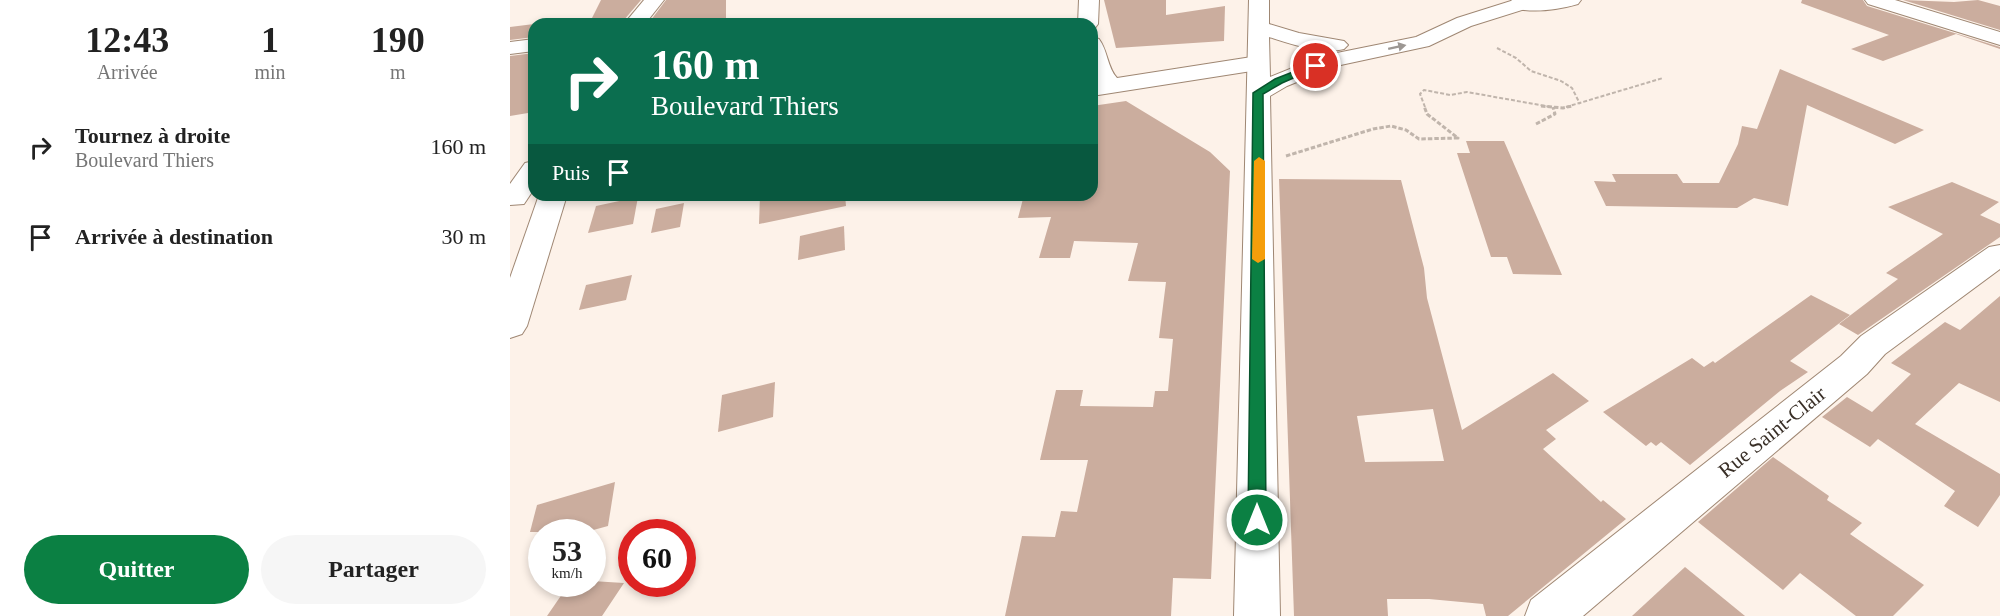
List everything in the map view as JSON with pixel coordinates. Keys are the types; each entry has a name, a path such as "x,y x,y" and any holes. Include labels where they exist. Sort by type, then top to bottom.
{"street":[{"path":"639,18 654,0"},
{"path":"1088,18 1089,0"},
{"path":"1098,64 1101,87 1270,67 1334,53 1422,42 1464,22 1519,4 1556,4 1571,0"},
{"path":"1875,0 2000,39"},
{"path":"1259,7 1296,39 1334,53"},
{"path":"1257,616 1259,160 1270,67 1259,7"},
{"path":"510,48 528,46"},
{"path":"1270,67 1279,81 1334,53"},
{"path":"519,197 528,180"},
{"path":"510,326 551,201"},
{"name":"Rue Saint-Clair","path":"1548,616 1854,365 1873,345 2000,254"}],"path":[{"path":"1497,48 1516,58 1531,71 1561,81 1572,88 1580,104"},
{"path":"1259,160 1277,159 1372,129 1391,126 1406,130 1419,139 1458,138 1427,114 1420,94 1424,90 1450,95 1467,92 1553,107 1580,104 1663,78"},
{"path":"1536,124 1555,114 1553,107"}],"building":[{"path":"601,0 641,0 626,18 592,18"},
{"path":"666,0 726,0 726,18 652,18"},
{"path":"1104,0 1166,0 1166,15 1225,6 1224,41 1116,48"},
{"path":"1802,0 1863,0 1867,6 2000,47 2000,49 1956,34 1883,61 1851,49 1889,35 1801,3"},
{"path":"1903,0 1954,2 1978,0 2000,6 2000,30"},
{"path":"528,25 528,38 510,40 510,27"},
{"path":"528,54 528,113 510,116 510,56"},
{"path":"1780,69 1924,130 1895,144 1807,105 1788,206 1754,198 1737,208 1606,206 1594,181 1616,182 1612,174 1677,174 1683,183 1719,183 1738,144 1742,126 1757,129"},
{"path":"1126,101 1210,152 1230,171 1211,579 1173,578 1171,616 1005,616 1022,536 1055,537 1061,511 1077,512 1088,460 1040,460 1056,390 1083,390 1080,406 1153,407 1155,391 1168,391 1173,339 1159,338 1166,282 1128,281 1138,243 1074,241 1070,258 1039,258 1051,217 1018,218 1022,201 1098,201 1098,105"},
{"path":"1466,141 1504,141 1562,275 1513,274 1507,257 1491,257 1457,153 1470,153"},
{"path":"1279,179 1401,180 1424,268 1427,298 1462,430 1553,373 1589,401 1546,430 1556,439 1543,449 1601,502 1603,500 1626,519 1508,616 1486,616 1483,604 1429,599 1387,599 1388,616 1294,616","holes":["1433,409 1444,461 1365,462 1357,416"]},
{"path":"1952,182 1999,202 1980,215 2000,224 2000,237 1858,335 1839,324 1898,279 1886,273 1943,234 1888,207"},
{"path":"619,201 637,201 633,224 588,233 596,206"},
{"path":"760,201 846,201 846,206 759,224"},
{"path":"684,203 680,227 651,233 656,209"},
{"path":"844,226 845,250 798,260 800,236"},
{"path":"632,275 626,300 579,310 586,285"},
{"path":"1811,295 1850,315 1790,361 1808,372 1780,391 1690,465 1661,442 1656,446 1651,442 1646,446 1603,412 1692,358 1704,367 1713,361 1715,363"},
{"path":"2000,296 2000,402 1959,383 1915,424 2000,474 2000,495 1978,527 1944,506 1955,491 1878,439 1870,447 1822,417 1847,397 1872,412 1911,374 1891,363 1945,322 1960,330"},
{"path":"775,382 773,417 718,432 722,395"},
{"path":"1773,457 1829,496 1827,500 1862,523 1850,534 1924,585 1893,616 1856,616 1800,573 1783,590 1698,522"},
{"path":"615,482 608,526 606,527 606,519 533,519 537,505"},
{"path":"1685,567 1745,616 1632,616"},
{"path":"606,582 618,583 618,592 602,616 547,616 560,597 606,597"}],"slow traffic":[{"path":"1258,259 1259,161"}],"route":[{"path":"1257,520 1258,93 1279,81 1316,66"}]}
